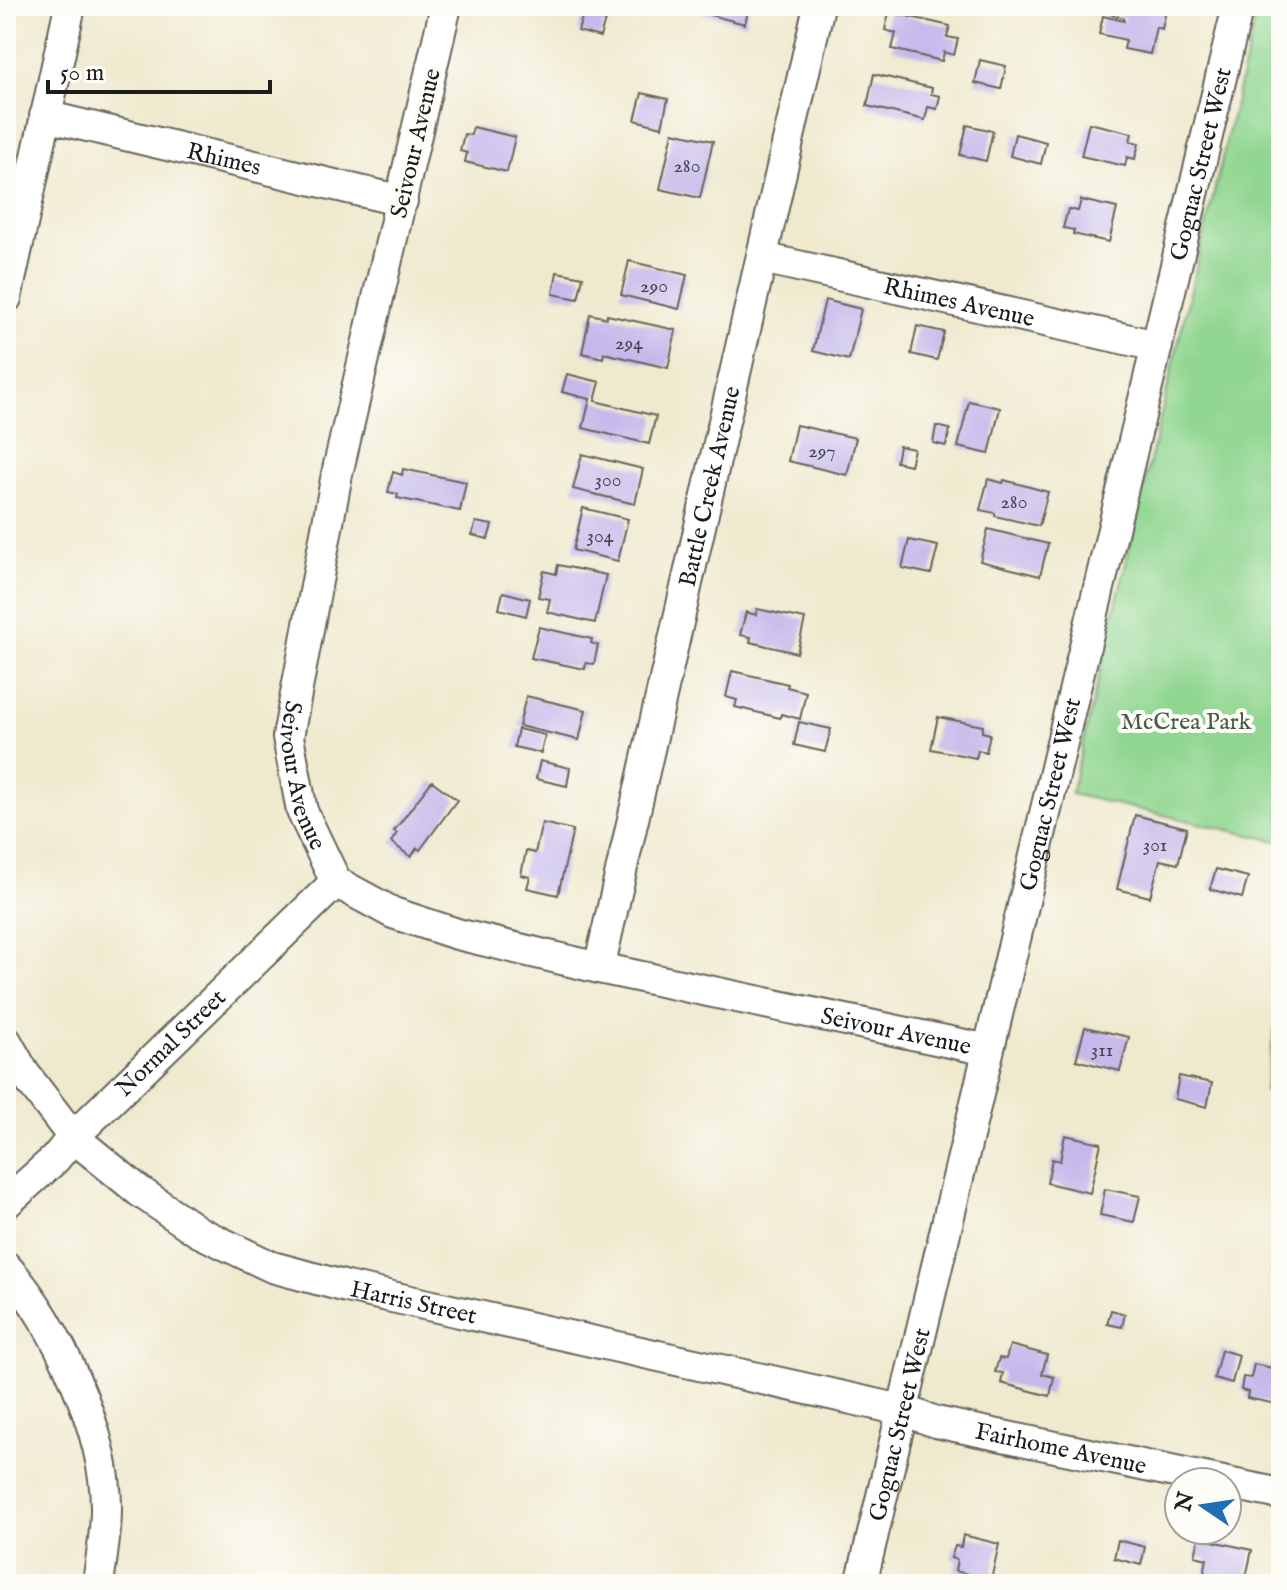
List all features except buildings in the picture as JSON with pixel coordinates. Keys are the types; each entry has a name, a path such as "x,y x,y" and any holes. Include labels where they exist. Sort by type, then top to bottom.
{"street":[{"path":"6,298 70,6"},
{"name":"Seivour Avenue","path":"446,6 337,474 288,737 302,811 336,882 393,913 457,934 599,968 988,1050"},
{"name":"Battle Creek Avenue","path":"599,968 819,6"},
{"name":"Goguac Street West","path":"861,1584 1238,6"},
{"name":"Rhimes","path":"45,116 402,201"},
{"name":"Rhimes Avenue","path":"762,258 1157,346"},
{"name":"Normal Street","path":"6,1203 55,1159 73,1137 336,882"},
{"name":"Harris Street","path":"6,1041 24,1073 73,1137 139,1191 199,1232 272,1267 347,1287 902,1410"},
{"path":"6,1267 24,1287 60,1349 95,1430 106,1508 98,1584"},
{"name":"Fairhome Avenue","path":"902,1410 936,1422 1163,1469"},
{"name":"Fairhome Avenue","path":"1243,1486 1281,1494"}],"green space":[{"name":"McCrea Park","path":"1261,6 1281,6 1281,842 1071,794 1254,24"},
{"path":"1281,1023 1281,1097 1269,1095 1265,1090 1275,1027"}]}
